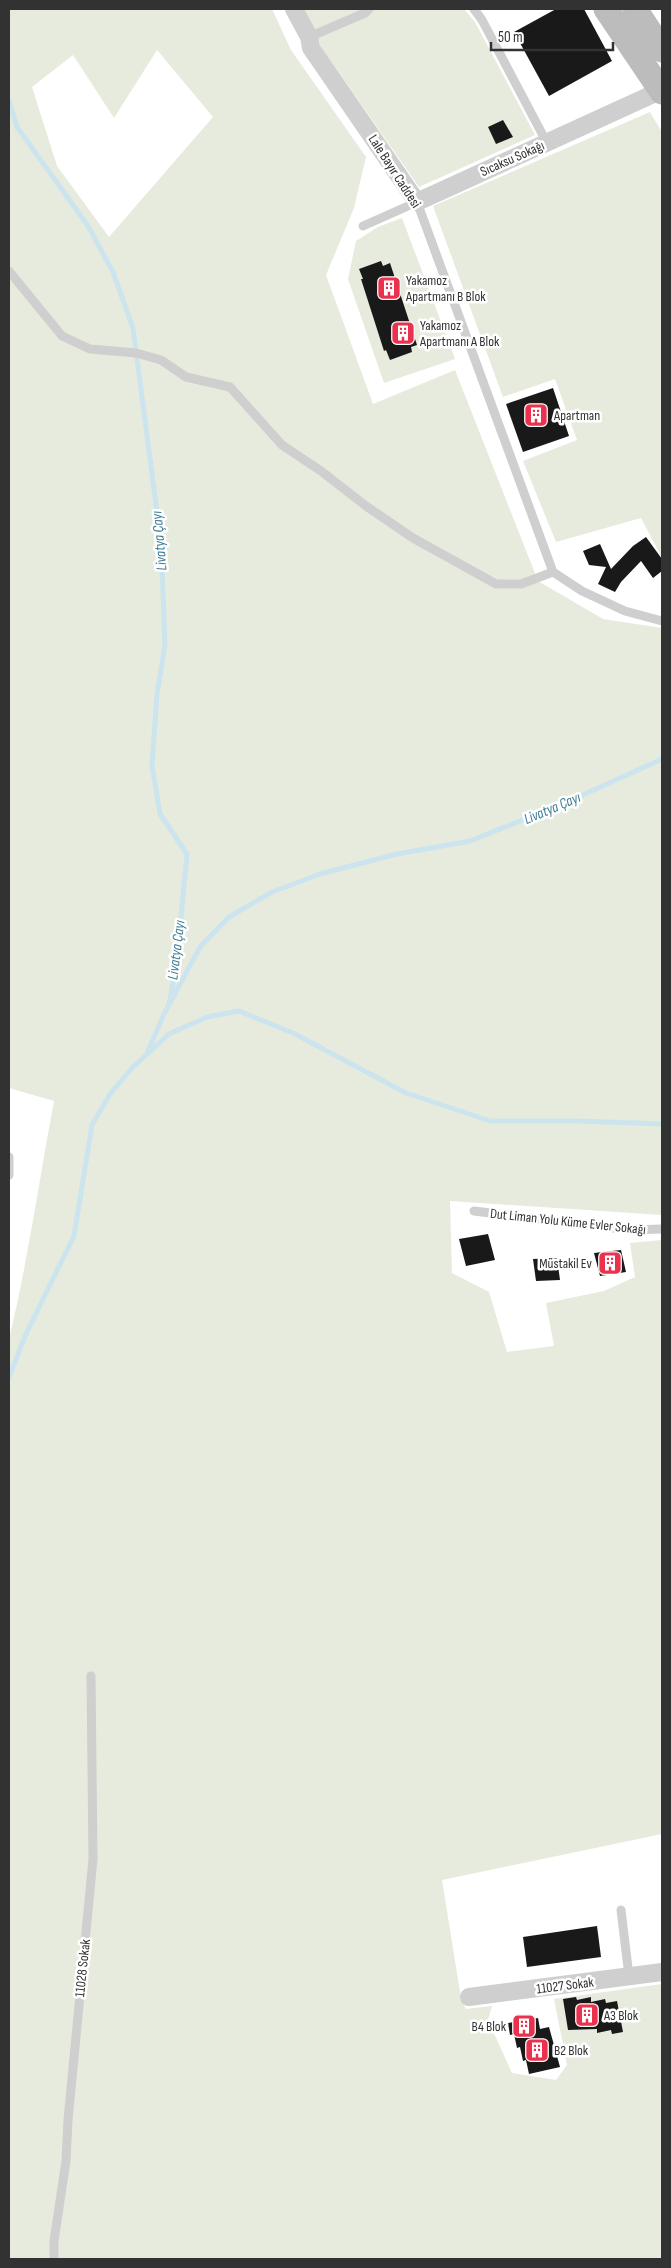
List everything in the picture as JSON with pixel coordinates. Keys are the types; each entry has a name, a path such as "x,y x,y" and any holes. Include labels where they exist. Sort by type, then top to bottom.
{"street":[{"name":"Lale Bayır Caddesi","path":"294,9 309,37 311,48 417,202"},
{"path":"606,9 662,91"},
{"path":"635,9 659,45"},
{"path":"645,9 659,45"},
{"name":"Sıcaksu Sokağı","path":"417,202 662,91"},
{"name":"11027 Sokak","path":"469,1997 662,1972"}],"lane":[{"path":"309,37 365,13 369,9"},
{"path":"474,9 482,20 547,143"},
{"name":"Sıcaksu Sokağı","path":"363,226 417,202"},
{"name":"Lale Bayır Caddesi","path":"417,202 553,572"},
{"path":"9,271 62,336 90,349 136,354 160,360 186,377 230,387 282,445 413,538 496,584 521,584 553,572 582,591 624,611 662,621"},
{"path":"9,1157 9,1175"},
{"name":"Dut Liman Yolu Küme Evler Sokağı","path":"474,1211 630,1230 662,1229"},
{"name":"11028 Sokak","path":"54,2259 54,2240 66,2162 68,2120 93,1859 91,1676"},
{"path":"622,1910 629,1976"}],"shaded area":[{"path":"9,9 272,9 291,50 366,157 354,208 326,275 373,404 455,370 538,581 603,619 662,628 662,1215 450,1201 452,1273 489,1292 507,1352 554,1346 546,1303 604,1291 635,1277 630,1243 662,1240 662,1834 442,1880 461,1998 466,2009 492,2006 488,2020 512,2073 556,2080 567,2065 554,1999 662,1984 662,2259 9,2259 9,1339 28,1250 54,1101 9,1088","holes":["157,50 213,117 109,237 57,166 32,87 73,55 114,118"]},
{"path":"303,9 464,9 475,22 535,135 419,187 321,47"},
{"path":"650,112 662,132 662,558 641,518 556,542 523,461 577,440 555,379 503,397 433,206"},
{"path":"402,218 455,359 384,383 348,279 356,241 378,227"}],"building":[{"path":"556,9 584,9 612,61 549,96 514,32"},
{"path":"503,120 513,137 496,144 488,127"},
{"path":"381,261 383,266 390,263 417,345 411,347 412,352 390,360 386,350 384,351 359,269"},
{"name":"Apartman","path":"553,388 569,436 523,452 506,404"},
{"path":"646,537 662,559 662,571 653,578 641,561 621,582 615,592 598,584 606,567 589,565 583,551 600,544 611,569 633,546"},
{"path":"488,1234 495,1260 466,1266 459,1239"},
{"name":"Müstakil Ev","path":"621,1250 626,1272 600,1276 594,1253"},
{"path":"557,1258 560,1280 536,1281 533,1259"},
{"path":"597,1926 601,1957 527,1967 523,1937"},
{"path":"576,1997 577,2000 591,1997 591,2002 605,1999 606,2003 617,2001 623,2032 612,2034 611,2030 597,2033 597,2029 568,2030 563,1999"},
{"path":"538,2018 540,2029 549,2027 560,2067 529,2074 526,2060 523,2061 520,2047 517,2048 514,2034 510,2035 508,2023"}],"waterway":[{"name":"Livatya Çayı","path":"9,101 17,127 88,226 113,272 133,328 161,543 165,645 157,694 152,766 160,814 187,854 177,959 169,1005"},
{"name":"Livatya Çayı","path":"148,1051 164,1014 200,947 229,917 272,892 320,874 397,854 470,841 565,803 662,759"},
{"name":"Livatya Çayı","path":"9,1377 25,1336 74,1236 92,1125 110,1094 133,1067 169,1034 207,1017 239,1011 293,1033 406,1093 490,1121 578,1121 662,1124"}],"place":[{"name":"Yakamoz Apartmanı B Blok","path":"389,288"},
{"name":"Yakamoz Apartmanı A Blok","path":"403,333"},
{"name":"Apartman","path":"536,415"},
{"name":"Müstakil Ev","path":"610,1263"},
{"name":"A3 Blok","path":"587,2015"},
{"name":"B4 Blok","path":"524,2026"},
{"name":"B2 Blok","path":"537,2050"}]}
